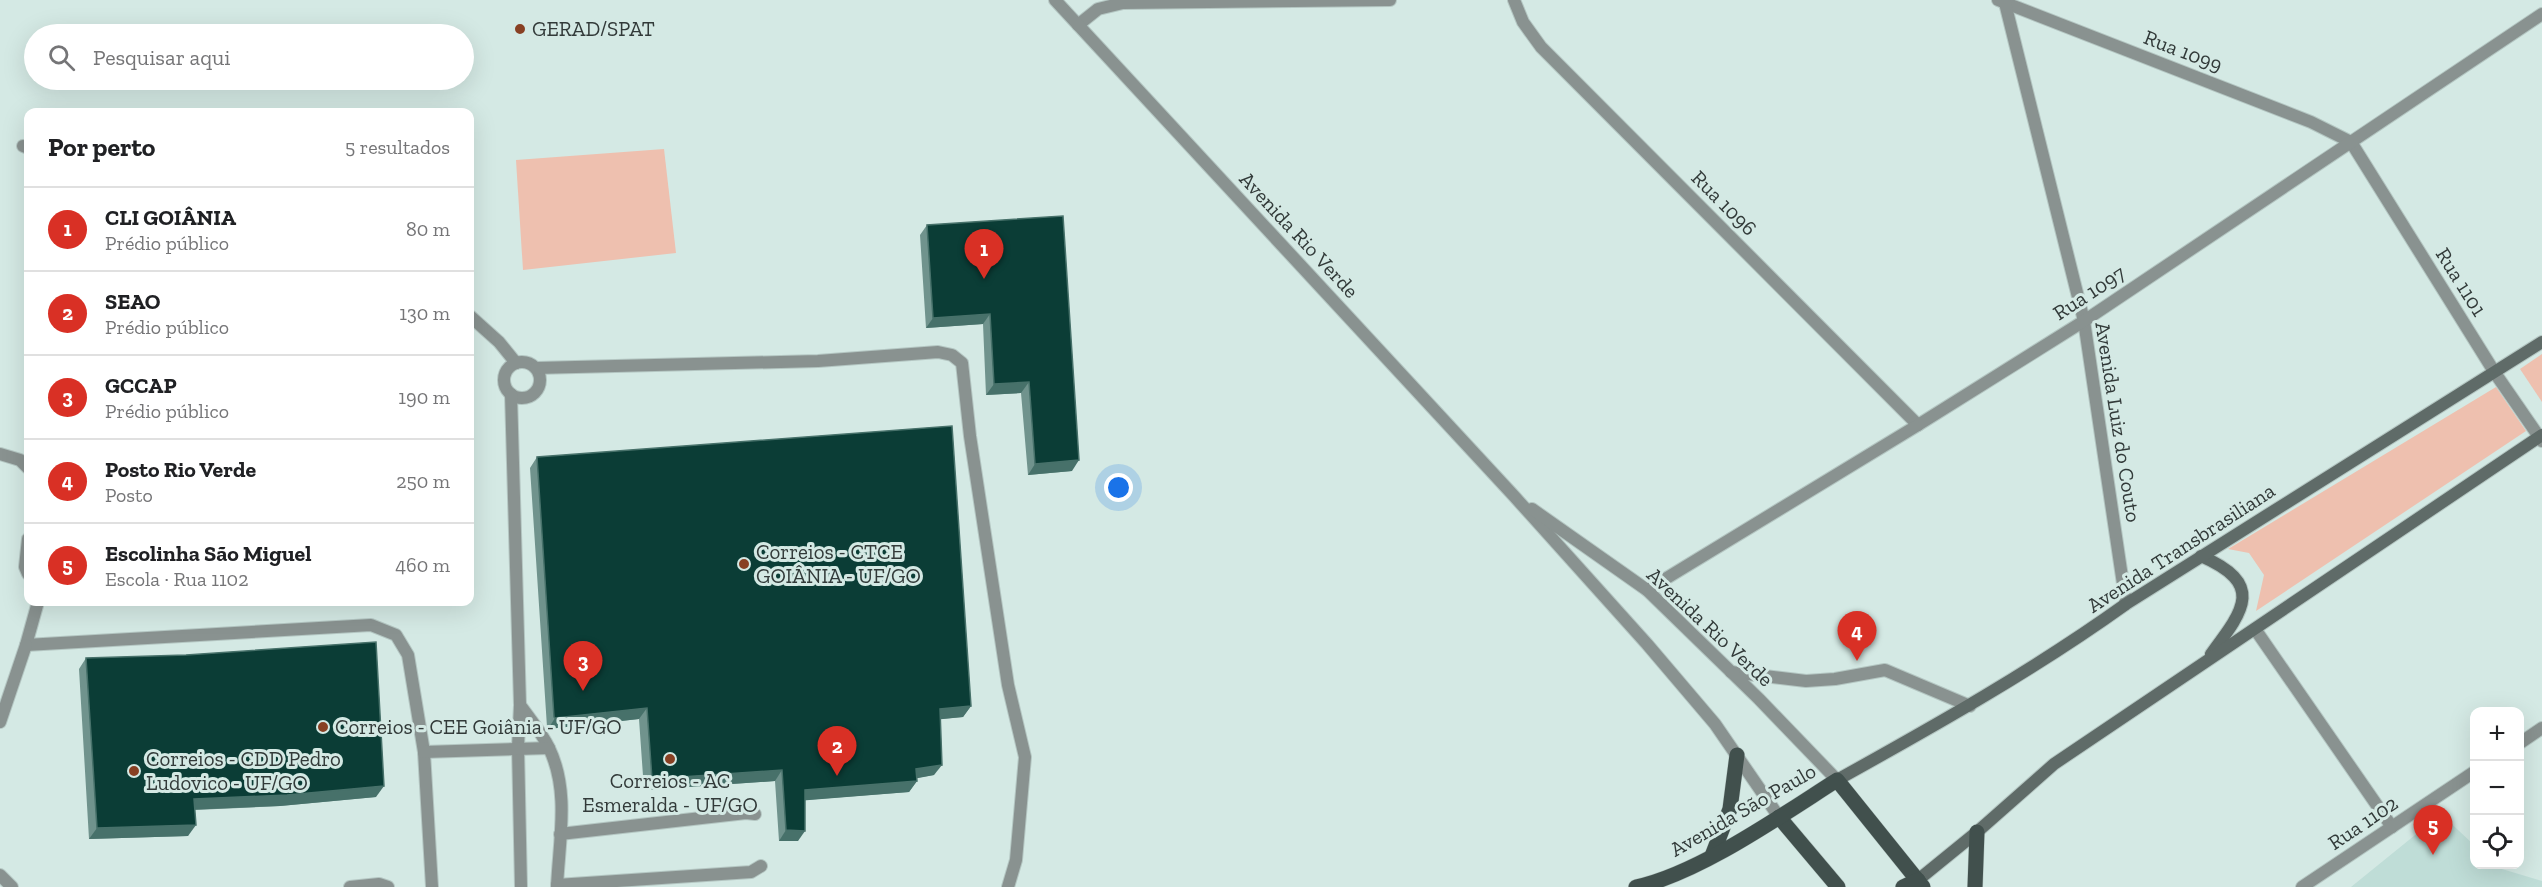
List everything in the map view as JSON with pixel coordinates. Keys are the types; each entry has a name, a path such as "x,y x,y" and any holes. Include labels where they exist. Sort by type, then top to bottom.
{"main road":[{"name":"Avenida Transbrasiliana","path":"1837,780 1970,706 2076,640 2126,604 2201,556 2542,342"},
{"path":"1837,780 1915,885 2054,764 2541,438"},
{"path":"2201,556 2221,564 2234,575 2241,586 2243,601 2239,615 2205,663"},
{"path":"1712,856 1730,809 1737,755"},
{"name":"Avenida São Paulo","path":"1636,887 1712,856 1837,780"},
{"path":"1779,817 1838,887"},
{"path":"1976,887 1977,832"}],"street":[{"name":"Avenida Rio Verde","path":"1055,0 1514,496 1647,644 1715,724 1779,817"},
{"path":"1078,25 1098,9 1111,4 1390,0"},
{"name":"Rua 1096","path":"1514,0 1523,22 1541,47 1918,425"},
{"name":"Rua 1099","path":"2001,1 2311,122 2351,142"},
{"name":"Avenida Luiz do Couto","path":"2001,1 2084,321 2126,604"},
{"name":"Rua 1097","path":"1647,590 2084,321 2542,14"},
{"name":"Rua 1101","path":"2351,142 2495,373 2541,438"},
{"path":"474,320 499,342 516,363"},
{"path":"521,887 518,747 520,705 511,394 505,385 505,375 516,363 527,363 536,368 818,361 938,352 952,355 962,363 970,436 1008,685 1025,757 1016,860 1008,887"},
{"path":"511,394 523,398 536,393 541,381 536,368"},
{"path":"0,454 20,460 24,464"},
{"name":"Avenida Rio Verde","path":"1514,496 1647,590 1837,780"},
{"path":"0,722 37,606"},
{"path":"26,645 371,625 396,635 405,646 408,655 424,752 432,887"},
{"path":"2255,629 2392,828"},
{"path":"1731,672 1806,681 1835,679 1885,670 1970,706"},
{"path":"520,705 549,748 558,775 562,813 557,886 751,872 761,866"},
{"path":"2524,739 2542,728"},
{"path":"424,752 518,747 549,748"},
{"name":"Rua 1102","path":"2302,887 2470,775"},
{"path":"560,834 746,813 755,814"},
{"path":"0,875 12,887"},
{"path":"350,887 379,884 388,887"}],"shaded area":[{"path":"664,149 676,253 523,270 516,160"},
{"path":"2542,354 2542,402 2520,369"},
{"path":"2496,387 2526,431 2256,611 2264,575 2249,553 2228,549"},
{"path":"2441,814 2470,841 2470,869 2502,869 2542,881 2542,887 2351,887"}],"building":[{"path":"1063,216 1079,460 1035,464 1029,382 994,384 990,314 933,318 927,225"},
{"name":"Correios - CTCE GOIÂNIA - UF/GO","path":"952,426 971,706 940,709 942,765 916,769 917,781 805,790 805,831 786,830 782,770 652,779 647,708 554,717 537,457"},
{"path":"376,642 384,786 287,795 194,799 196,825 97,828 86,658 186,655"}],"place":[{"name":"GERAD/SPAT","path":"520,29"},
{"name":"CLI GOIÂNIA","path":"984,279"},
{"name":"Correios - CTCE GOIÂNIA - UF/GO","path":"744,564"},
{"name":"Posto Rio Verde","path":"1857,661"},
{"name":"GCCAP","path":"583,691"},
{"name":"Correios - CEE Goiânia - UF/GO","path":"323,727"},
{"name":"Correios - AC Esmeralda - UF/GO","path":"670,759"},
{"name":"Correios - CDD Pedro Ludovico - UF/GO","path":"134,771"},
{"name":"SEAO","path":"837,776"},
{"name":"Escolinha São Miguel","path":"2433,855"}]}
